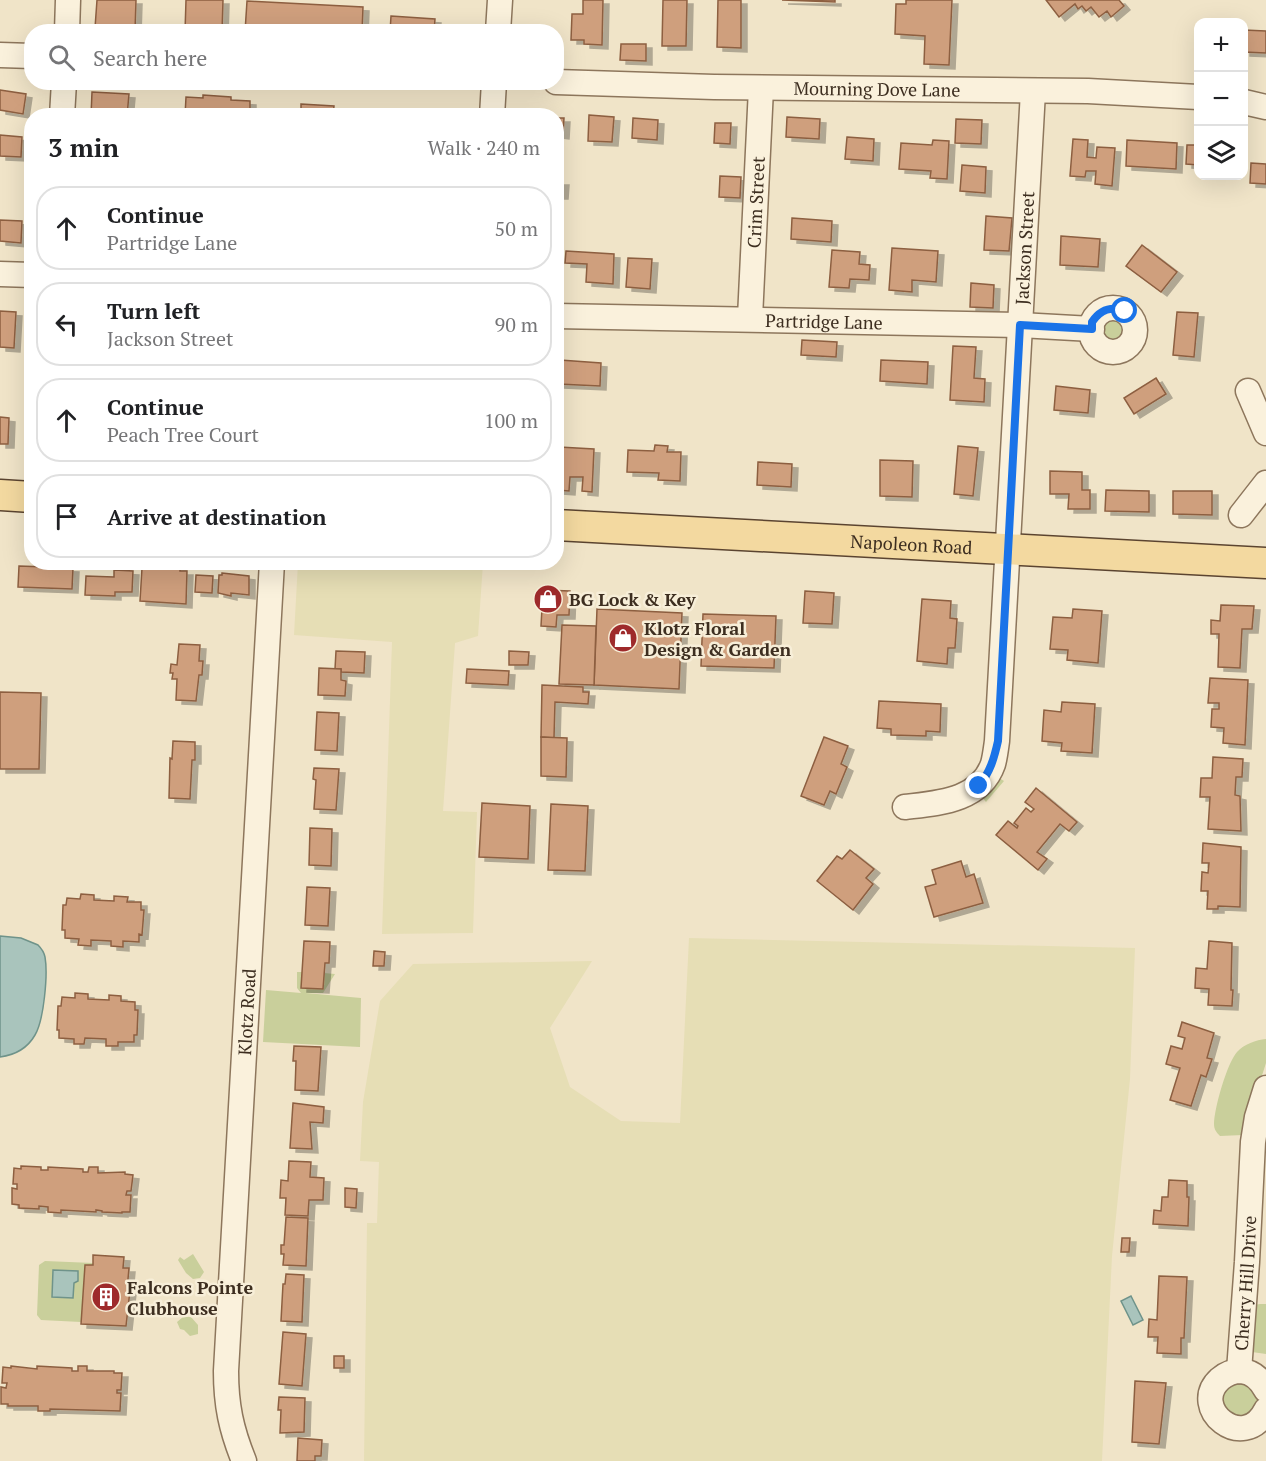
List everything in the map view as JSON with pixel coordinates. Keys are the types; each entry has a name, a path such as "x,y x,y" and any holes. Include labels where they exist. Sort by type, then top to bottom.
{"main road":[{"path":"0,495 24,496"},
{"name":"Napoleon Road","path":"564,525 1266,563"}],"street":[{"path":"67,24 68,0"},
{"path":"498,24 500,0"},
{"path":"0,55 24,56"},
{"name":"Mourning Dove Lane","path":"564,82 761,88 1088,91 1194,97"},
{"name":"Crim Street","path":"750,318 761,88"},
{"path":"62,108 64,90"},
{"path":"492,108 494,90"},
{"name":"Jackson Street","path":"905,807 936,803 966,795 979,786 993,764 998,741 1033,91"},
{"path":"1248,103 1266,107"},
{"path":"0,274 24,275"},
{"name":"Partridge Lane","path":"564,316 750,318 1092,329"},
{"path":"1248,391 1266,433"},
{"path":"1241,515 1266,483"},
{"name":"Klotz Road","path":"244,1461 228,1414 226,1371 272,570"},
{"name":"Cherry Hill Drive","path":"1239,1371 1253,1142 1257,1117 1266,1088"},
{"name":"Cherry Hill Drive","path":"1266,1390 1257,1377 1248,1372 1239,1371 1230,1373 1215,1384 1211,1393 1213,1411 1218,1419 1234,1428 1252,1425 1266,1410"}],"shaded area":[{"path":"298,570 483,570 478,636 455,643 443,811 477,812 473,933 382,934 392,642 294,635"},
{"path":"689,938 1135,948 1130,1079 1112,1256 1102,1461 364,1461 367,1223 377,1223 379,1162 360,1161 363,1102 380,1001 413,964 592,961 550,1028 570,1087 621,1121 680,1123"}],"green space":[{"path":"1113,317 1118,318 1124,324 1124,334 1118,340 1113,341 1108,340 1102,334 1101,329 1102,324 1108,318"},
{"path":"996,776 1004,781 986,802 980,795"},
{"path":"297,972 302,972 302,988 323,989 324,973 335,974 323,993 306,993 361,998 360,1047 263,1042 266,990 301,993 297,988"},
{"path":"1266,1039 1266,1063 1243,1135 1220,1136 1214,1127 1216,1108 1229,1066 1237,1052 1243,1047 1254,1041"},
{"path":"193,1254 204,1272 200,1278 193,1279 178,1260 180,1257 184,1260"},
{"path":"45,1261 93,1263 93,1265 85,1265 81,1322 41,1320 37,1315 39,1265"},
{"path":"1266,1304 1266,1354 1252,1352 1254,1305"},
{"path":"183,1317 191,1317 198,1325 198,1334 190,1336 180,1329 177,1322"},
{"path":"1233,1377 1259,1388 1261,1410 1234,1424 1216,1392"}],"water":[{"path":"0,936 21,938 38,945 45,955 46,974 43,1008 35,1035 20,1050 0,1057"},
{"path":"53,1270 78,1271 78,1281 74,1283 73,1298 52,1297"},
{"path":"1131,1296 1143,1320 1133,1325 1121,1301"}],"building":[{"path":"97,0 136,0 135,24 95,24"},
{"path":"186,0 223,0 222,24 185,24"},
{"path":"583,0 603,0 602,45 584,44 584,40 571,40 572,14 583,14"},
{"path":"663,0 687,0 686,46 662,46"},
{"path":"718,0 741,0 741,48 717,47"},
{"path":"782,0 835,0 835,2"},
{"path":"906,0 952,0 949,65 924,64 925,36 895,34 896,4 906,4"},
{"path":"1046,0 1119,0 1124,6 1111,17 1107,11 1099,17 1091,7 1086,11 1082,6 1078,9 1075,4 1059,17"},
{"path":"247,1 363,7 362,24 246,24"},
{"path":"391,16 435,19 435,24 390,24"},
{"path":"1248,30 1266,31 1266,53 1248,52"},
{"path":"621,44 646,44 646,61 620,60"},
{"path":"0,90 26,94 23,114 0,110"},
{"path":"92,92 129,94 128,108 91,108"},
{"path":"203,95 250,101 250,108 185,108 186,97 203,98"},
{"path":"301,104 334,106 334,108 301,108"},
{"path":"589,115 614,117 612,142 588,141"},
{"path":"787,117 820,119 819,139 786,137"},
{"path":"633,118 658,120 657,140 632,138"},
{"path":"956,119 982,120 981,144 955,143"},
{"path":"715,123 731,123 730,144 714,143"},
{"path":"0,135 22,137 21,157 0,156"},
{"path":"847,137 874,139 873,161 845,159"},
{"path":"1073,139 1088,140 1087,157 1096,158 1097,147 1115,148 1112,186 1095,184 1096,171 1086,171 1085,177 1070,176"},
{"path":"933,140 949,141 947,179 930,178 931,171 899,169 901,143 932,145"},
{"path":"1127,140 1177,143 1176,169 1126,166"},
{"path":"1187,145 1194,145 1194,165 1186,164"},
{"path":"1251,163 1266,164 1266,184 1250,183"},
{"path":"962,165 986,167 985,193 960,191"},
{"path":"720,176 741,177 740,198 719,197"},
{"path":"986,216 1012,218 1009,251 984,250"},
{"path":"792,218 832,221 831,242 791,239"},
{"path":"0,220 22,221 21,243 0,241"},
{"path":"1061,236 1100,239 1098,267 1060,265"},
{"path":"1142,245 1177,272 1161,292 1126,266"},
{"path":"892,248 938,251 936,282 912,280 912,292 889,290"},
{"path":"832,250 860,252 859,264 870,265 869,280 850,279 849,288 829,287"},
{"path":"566,251 614,254 613,284 586,282 587,264 565,263"},
{"path":"628,258 652,259 650,289 626,287"},
{"path":"971,283 994,285 993,308 970,307"},
{"path":"0,311 16,312 14,348 0,347"},
{"path":"1177,312 1198,313 1194,357 1173,355"},
{"path":"802,340 837,342 836,357 801,355"},
{"path":"953,346 976,347 974,378 985,379 984,402 950,400"},
{"path":"564,360 601,363 600,386 564,384"},
{"path":"881,360 928,362 927,384 880,381"},
{"path":"1156,378 1166,394 1134,414 1124,398"},
{"path":"1056,386 1090,390 1088,413 1054,410"},
{"path":"0,417 9,418 8,444 0,444"},
{"path":"655,445 668,446 667,452 681,452 680,481 658,480 659,473 627,472 628,450 654,451"},
{"path":"958,446 978,448 973,496 954,494"},
{"path":"564,447 594,449 592,492 582,491 583,477 570,477 569,491 564,491"},
{"path":"880,460 913,461 912,497 880,496"},
{"path":"758,462 792,464 791,487 757,485"},
{"path":"1050,471 1082,472 1082,490 1090,490 1090,509 1068,509 1069,494 1050,494"},
{"path":"1106,490 1149,491 1149,512 1105,511"},
{"path":"1173,491 1212,491 1212,515 1173,514"},
{"path":"19,566 24,566 24,570 73,570 72,589 18,587"},
{"path":"114,570 133,571 132,592 115,592 115,596 85,595 86,576 114,577"},
{"path":"142,570 187,571 186,604 140,601"},
{"path":"222,573 249,576 249,595 231,593 231,596 218,593 219,575"},
{"path":"196,575 213,576 212,593 195,592"},
{"path":"543,590 570,591 569,615 557,615 556,627 541,626"},
{"path":"805,591 834,593 832,624 803,623"},
{"path":"922,599 951,601 950,618 957,619 955,648 948,648 947,664 917,661"},
{"path":"1221,605 1254,606 1252,629 1242,629 1240,668 1218,667 1219,634 1211,634 1211,620 1220,621"},
{"path":"597,609 682,613 679,689 594,685"},
{"path":"1073,609 1102,611 1098,663 1067,660 1068,650 1050,649 1053,617 1072,618"},
{"path":"703,614 776,616 774,668 701,666"},
{"path":"562,625 596,626 594,685 559,684"},
{"path":"179,644 200,645 199,661 203,661 202,675 199,675 196,701 176,700 177,679 172,679 173,673 170,673 171,664 177,665"},
{"path":"336,651 365,652 364,673 341,672 341,669 335,669"},
{"path":"509,651 529,652 528,665 509,665"},
{"path":"319,668 341,669 341,680 346,681 345,696 318,695"},
{"path":"467,669 509,671 508,685 466,683"},
{"path":"1210,678 1248,680 1245,745 1223,743 1224,728 1211,727 1212,709 1219,709 1219,703 1208,703"},
{"path":"542,685 583,687 583,692 589,692 588,704 555,702 554,738 541,737"},
{"path":"0,692 41,693 39,769 0,769"},
{"path":"879,701 941,704 940,732 926,731 926,736 891,735 891,729 877,728"},
{"path":"1062,702 1095,704 1092,753 1061,751 1062,743 1042,741 1044,710 1061,712"},
{"path":"317,712 339,713 337,751 315,750"},
{"path":"541,737 567,738 566,777 541,776"},
{"path":"824,737 848,746 841,764 847,767 836,794 830,791 824,805 801,796"},
{"path":"173,741 195,742 190,799 169,798 170,758 172,759"},
{"path":"1213,757 1243,759 1242,777 1236,777 1235,795 1240,796 1241,831 1208,829 1210,797 1200,797 1201,778 1212,778"},
{"path":"314,768 339,769 336,810 314,809 316,780 313,779"},
{"path":"1036,788 1077,822 1069,831 1060,824 1037,852 1047,859 1038,870 996,835 1008,821 1017,828 1018,826 1014,823 1026,808 1031,812 1034,809 1025,802"},
{"path":"482,803 530,806 528,859 479,857"},
{"path":"551,804 588,806 585,871 548,870"},
{"path":"310,828 332,829 331,866 309,865"},
{"path":"1203,843 1241,847 1240,907 1218,906 1218,909 1207,909 1208,891 1201,891 1202,872 1208,873 1209,863 1202,863"},
{"path":"850,850 874,869 866,878 873,884 853,910 817,881 837,856 842,859"},
{"path":"961,861 966,877 974,874 983,903 934,917 925,887 936,884 932,870"},
{"path":"307,887 330,888 328,926 305,925"},
{"path":"81,894 94,895 94,900 114,901 114,896 128,897 127,902 141,902 141,910 144,910 142,935 139,934 139,942 123,941 123,947 111,946 111,941 91,940 91,946 78,945 79,939 65,938 65,930 62,930 63,905 66,905 67,898 80,899"},
{"path":"304,941 330,942 329,963 325,963 323,989 301,988"},
{"path":"1209,941 1232,943 1232,1006 1208,1005 1209,989 1195,988 1196,968 1207,969"},
{"path":"374,951 385,952 384,966 373,966"},
{"path":"75,993 88,994 88,999 109,1000 109,995 121,996 121,1001 135,1002 135,1010 138,1010 137,1035 134,1035 134,1042 118,1042 118,1046 106,1046 106,1039 85,1038 84,1044 74,1044 74,1039 59,1038 58,1006 61,1006 62,997 75,998"},
{"path":"1182,1022 1214,1033 1207,1058 1212,1059 1206,1077 1201,1075 1191,1106 1170,1100 1180,1068 1166,1064 1171,1046 1182,1049 1185,1038 1178,1036"},
{"path":"294,1046 321,1047 318,1091 295,1090"},
{"path":"293,1103 324,1107 323,1123 310,1122 312,1149 290,1148"},
{"path":"289,1161 311,1162 310,1177 324,1178 323,1200 309,1200 308,1216 285,1215 286,1198 280,1198 281,1180 288,1181"},
{"path":"21,1166 41,1167 41,1170 48,1170 48,1167 83,1169 83,1172 88,1172 89,1167 98,1167 98,1173 125,1172 125,1174 133,1175 131,1191 127,1191 126,1195 131,1195 130,1212 61,1210 61,1213 48,1212 48,1207 19,1208 19,1205 12,1204 12,1188 17,1189 17,1184 13,1184 14,1168 21,1169"},
{"path":"1169,1180 1187,1181 1188,1226 1153,1224 1154,1210 1161,1211 1162,1197 1168,1197"},
{"path":"345,1188 357,1189 356,1208 345,1207"},
{"path":"286,1217 308,1218 306,1266 283,1265 284,1254 281,1254 281,1245 284,1245"},
{"path":"1122,1238 1130,1238 1129,1252 1121,1252"},
{"name":"Falcons Pointe Clubhouse","path":"93,1255 124,1257 123,1268 129,1268 127,1290 130,1290 126,1326 81,1324 85,1265 93,1265"},
{"path":"286,1274 304,1275 302,1322 281,1321 283,1284 285,1284"},
{"path":"1159,1276 1187,1277 1181,1354 1157,1353 1158,1337 1148,1337 1149,1319 1157,1320"},
{"path":"283,1332 306,1334 302,1386 279,1384"},
{"path":"334,1356 344,1356 344,1368 334,1368"},
{"path":"11,1366 37,1369 37,1366 72,1368 72,1371 78,1371 78,1366 87,1366 87,1371 122,1373 121,1390 117,1390 117,1393 121,1393 120,1411 50,1409 50,1411 38,1411 38,1406 1,1404 1,1387 6,1388 7,1383 2,1383 3,1367 11,1368"},
{"path":"1135,1381 1166,1383 1159,1444 1132,1442"},
{"path":"279,1397 305,1398 304,1432 280,1433"},
{"path":"298,1438 322,1440 321,1456 315,1456 315,1461 297,1461"}],"place":[{"name":"BG Lock & Key","path":"548,599"},
{"name":"Klotz Floral Design & Garden","path":"623,638"},
{"name":"Falcons Pointe Clubhouse","path":"106,1297"}],"route":[{"path":"979,786 993,764 998,741 1020,325 1092,329 1092,322 1103,310 1118,308 1125,311"}]}
